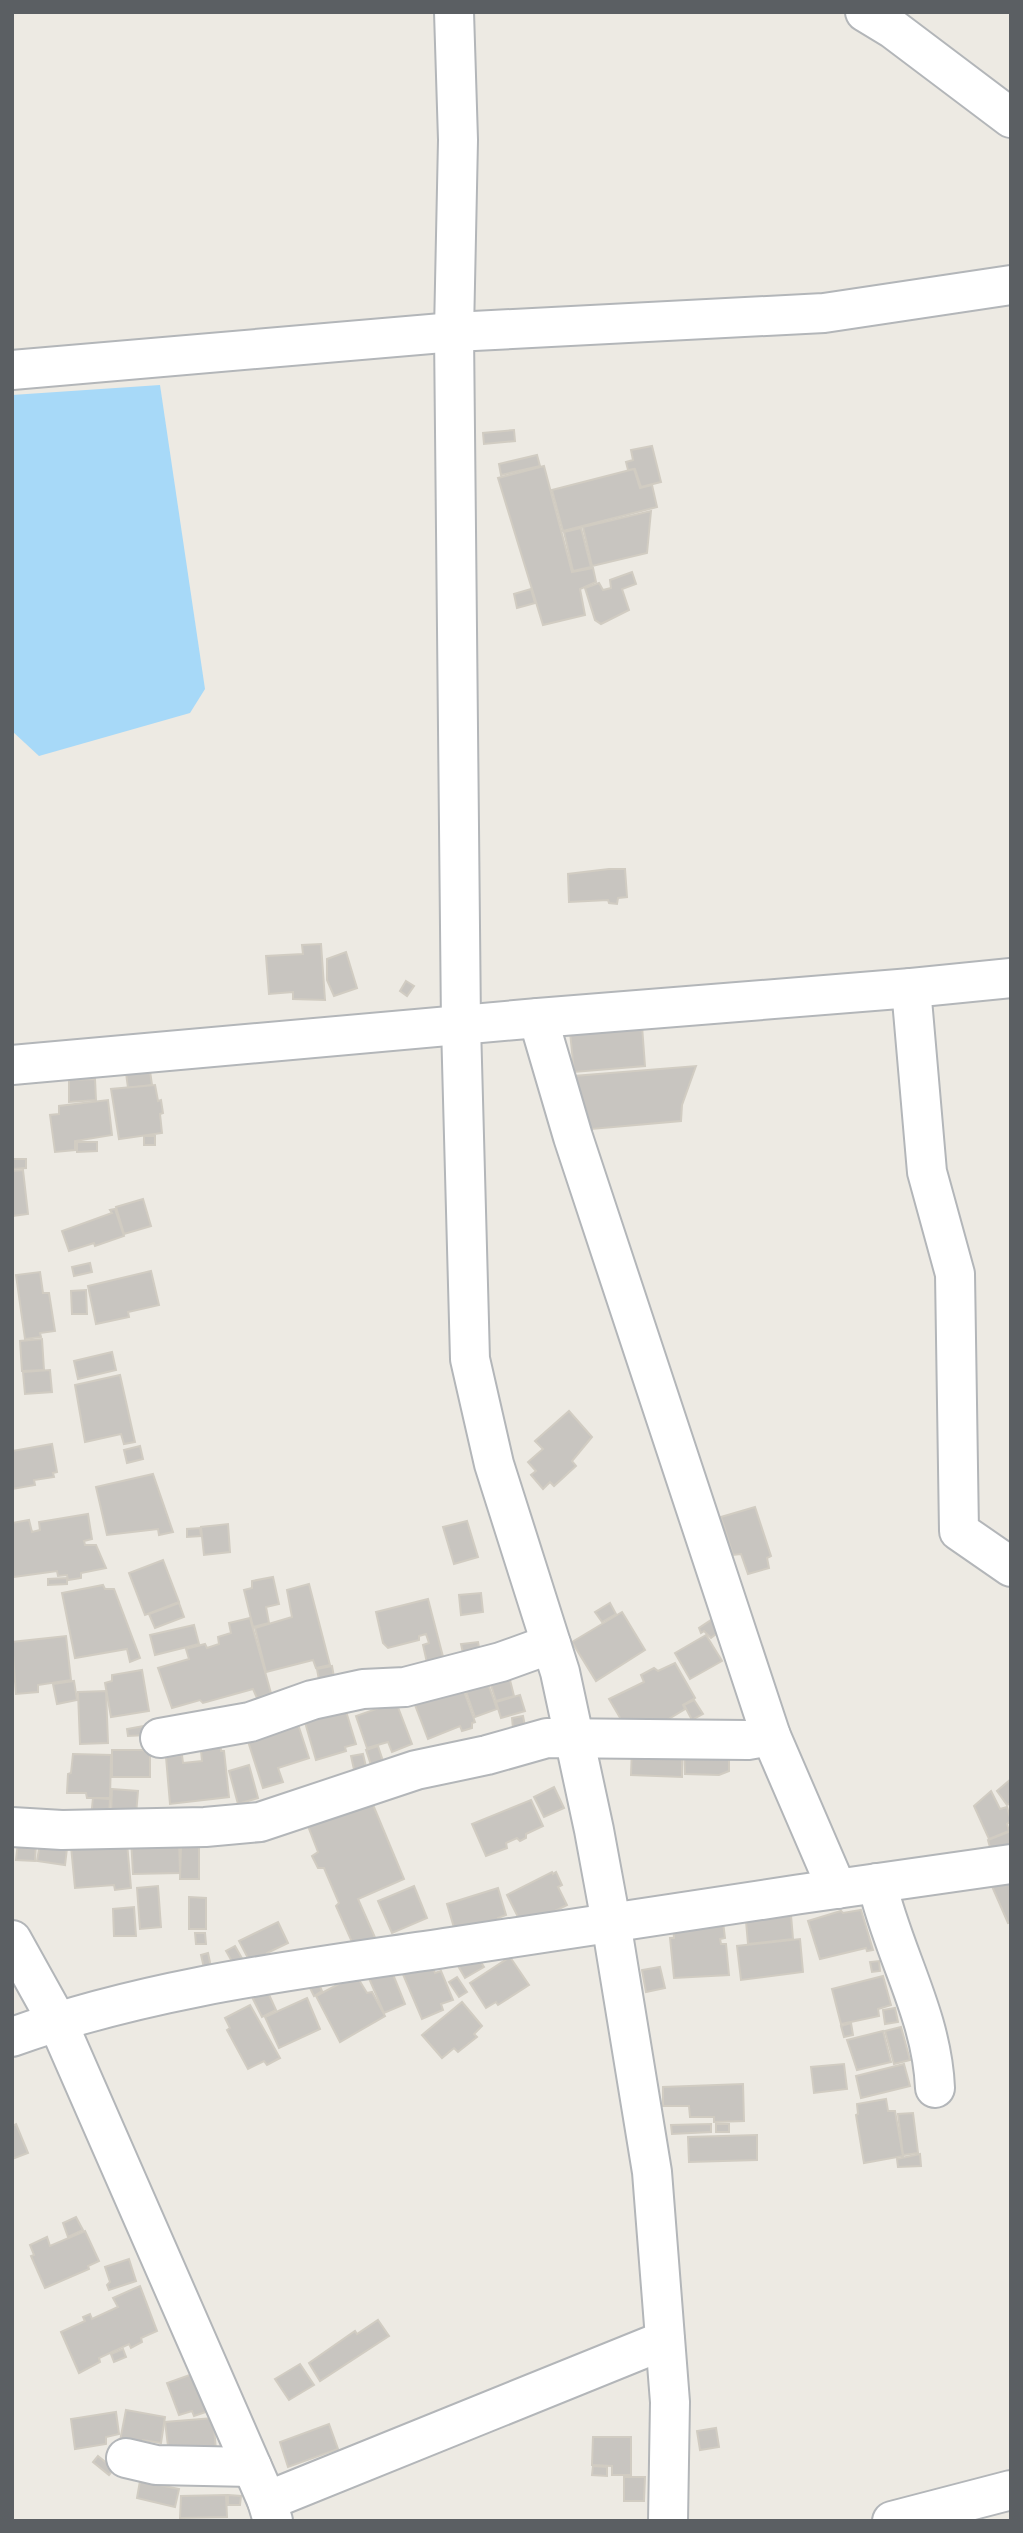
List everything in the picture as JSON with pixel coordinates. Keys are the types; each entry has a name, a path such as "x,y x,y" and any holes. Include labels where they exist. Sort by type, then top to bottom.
{"street":[{"path":"454,12 458,140 454,332 461,1025 470,1359 495,1464 551,1644 575,1738 611,1922 652,2172 670,2402 668,2521"},
{"path":"865,12 892,29 1011,118"},
{"path":"12,370 454,332 824,313 1011,285"},
{"path":"12,1065 1011,978"},
{"path":"911,988 927,1172 955,1274 959,1531 1011,1567"},
{"path":"538,1018 573,1137 771,1736 837,1889"},
{"path":"160,1738 250,1722 312,1700 363,1689 405,1687 501,1661 551,1644"},
{"path":"12,1827 62,1830 205,1827 260,1822 416,1770 487,1755 547,1738 748,1740 771,1736"},
{"path":"12,2037 57,2021 212,1985 611,1922 1011,1864"},
{"path":"877,1883 926,2026 934,2059 935,2088"},
{"path":"17,1962 57,2021 264,2496"},
{"path":"126,2458 264,2496 665,2340"},
{"path":"892,2521 1011,2490"}],"water":[{"path":"160,385 205,689 190,713 39,756 12,731 12,395"}],"building":[{"path":"514,430 515,441 484,444 483,433"},
{"path":"652,446 661,482 641,487 635,469 628,470 626,462 633,460 631,450"},
{"path":"537,455 540,466 501,475 499,464"},
{"path":"544,466 572,572 593,568 596,582 580,589 585,615 543,625 498,478"},
{"path":"634,469 640,488 652,485 657,507 563,531 552,490"},
{"path":"651,511 647,553 592,566 583,527"},
{"path":"581,528 591,567 573,571 564,532"},
{"path":"632,572 636,584 622,589 629,610 601,624 595,620 585,588 599,583 603,590 611,588 610,580"},
{"path":"531,589 535,603 517,608 514,594"},
{"path":"625,869 627,897 618,898 617,904 609,903 608,900 569,902 568,874"},
{"path":"321,944 325,1000 293,999 293,992 269,994 266,956 303,954 302,945"},
{"path":"346,952 357,988 334,996 327,980 327,959"},
{"path":"406,981 414,986 407,996 400,991"},
{"path":"642,1026 645,1066 574,1072 570,1032"},
{"path":"696,1066 682,1105 681,1121 580,1130 574,1076"},
{"path":"150,1071 152,1085 128,1088 126,1073"},
{"path":"95,1079 96,1100 69,1102 69,1080"},
{"path":"155,1085 163,1113 160,1114 162,1133 119,1139 111,1089"},
{"path":"108,1100 112,1135 75,1141 75,1150 55,1152 50,1115 59,1114 59,1106"},
{"path":"144,1136 155,1136 155,1145 144,1145"},
{"path":"77,1142 97,1142 97,1151 77,1152"},
{"path":"12,1159 26,1159 26,1168 12,1169"},
{"path":"23,1170 28,1214 12,1216 12,1171"},
{"path":"143,1199 151,1226 124,1234 116,1207"},
{"path":"115,1209 124,1236 69,1251 62,1231 112,1213 110,1210"},
{"path":"90,1263 92,1272 74,1276 72,1267"},
{"path":"151,1271 159,1305 128,1312 129,1317 96,1324 88,1286"},
{"path":"40,1272 43,1293 49,1293 55,1331 40,1333 41,1337 25,1339 16,1275"},
{"path":"86,1290 87,1314 72,1314 71,1291"},
{"path":"42,1339 44,1370 22,1371 20,1341"},
{"path":"112,1352 116,1370 78,1379 74,1361"},
{"path":"50,1370 52,1392 25,1394 23,1372"},
{"path":"120,1375 135,1442 124,1444 121,1434 85,1442 75,1385"},
{"path":"569,1411 592,1437 572,1461 576,1466 554,1486 550,1482 543,1489 531,1475 536,1471 528,1462 543,1449 535,1441"},
{"path":"52,1444 57,1472 53,1473 54,1477 34,1480 35,1485 12,1489 12,1451"},
{"path":"140,1446 143,1459 127,1463 124,1450"},
{"path":"153,1474 173,1532 159,1535 158,1529 107,1535 96,1487"},
{"path":"755,1507 771,1556 767,1558 769,1568 748,1574 741,1554 733,1555 721,1517"},
{"path":"88,1514 92,1539 84,1541 85,1545 96,1545 106,1568 81,1573 81,1578 68,1580 67,1575 58,1576 57,1571 13,1577 12,1523 29,1520 32,1532 40,1530 39,1522"},
{"path":"467,1521 478,1557 454,1564 443,1527"},
{"path":"228,1524 230,1552 204,1555 201,1527"},
{"path":"200,1528 201,1536 187,1537 187,1529"},
{"path":"163,1560 179,1602 145,1615 129,1573"},
{"path":"273,1577 279,1604 266,1607 269,1623 253,1627 244,1590 252,1588 252,1581"},
{"path":"67,1578 67,1584 48,1585 48,1579"},
{"path":"309,1584 330,1665 316,1668 313,1660 266,1672 255,1628 292,1617 287,1590"},
{"path":"103,1585 105,1589 114,1589 140,1658 130,1662 127,1649 75,1658 62,1593"},
{"path":"481,1593 483,1612 461,1615 459,1595"},
{"path":"428,1599 447,1672 430,1676 423,1645 429,1643 426,1634 419,1636 419,1640 388,1648 383,1643 376,1612"},
{"path":"179,1603 184,1617 155,1628 149,1614"},
{"path":"610,1603 616,1614 602,1622 595,1612"},
{"path":"622,1612 645,1650 596,1681 572,1642"},
{"path":"250,1618 271,1693 257,1698 253,1689 203,1703 200,1700 172,1708 158,1668 189,1659 186,1649 205,1644 207,1648 219,1644 218,1637 231,1633 229,1623"},
{"path":"714,1618 720,1631 711,1638 704,1631 701,1633 699,1628"},
{"path":"194,1625 199,1644 155,1655 150,1635"},
{"path":"706,1635 722,1661 690,1679 675,1653"},
{"path":"66,1636 71,1680 38,1685 38,1692 16,1694 12,1642"},
{"path":"478,1642 481,1658 465,1662 461,1644"},
{"path":"675,1663 695,1698 683,1705 685,1709 647,1732 629,1733 609,1699 644,1682 641,1675 654,1668 658,1671"},
{"path":"332,1666 336,1688 321,1691 317,1669"},
{"path":"142,1670 149,1711 111,1717 105,1683 112,1681 112,1675"},
{"path":"509,1676 514,1696 496,1701 490,1682"},
{"path":"486,1678 497,1709 475,1717 464,1686"},
{"path":"460,1680 475,1722 472,1723 472,1728 462,1731 460,1726 428,1739 412,1697"},
{"path":"74,1681 77,1700 57,1704 53,1684"},
{"path":"106,1691 108,1743 80,1744 78,1692"},
{"path":"520,1695 525,1711 501,1718 496,1702"},
{"path":"694,1700 703,1714 692,1720 684,1705"},
{"path":"396,1702 412,1744 392,1752 388,1742 367,1748 356,1716"},
{"path":"345,1708 356,1744 345,1747 346,1751 316,1760 304,1719"},
{"path":"295,1715 309,1758 278,1768 283,1782 263,1788 245,1732"},
{"path":"523,1716 525,1726 513,1728 512,1718"},
{"path":"144,1726 146,1735 128,1736 127,1729"},
{"path":"220,1739 221,1751 224,1751 229,1797 170,1804 166,1757 182,1755 183,1763 202,1761 200,1741"},
{"path":"378,1746 384,1764 372,1768 366,1750"},
{"path":"632,1747 682,1748 682,1777 631,1775"},
{"path":"112,1750 142,1750 150,1753 150,1777 112,1777"},
{"path":"684,1750 729,1751 729,1771 719,1775 685,1774"},
{"path":"73,1754 111,1755 110,1798 87,1798 86,1793 67,1793"},
{"path":"363,1754 367,1771 355,1774 351,1756"},
{"path":"249,1765 258,1798 238,1804 229,1771"},
{"path":"1011,1779 1011,1803 1007,1805 997,1791"},
{"path":"554,1787 564,1808 544,1817 534,1797"},
{"path":"112,1789 138,1791 136,1815 111,1814"},
{"path":"991,1791 1000,1809 1007,1807 1011,1821 1007,1824 1009,1831 989,1839 974,1806"},
{"path":"93,1798 110,1799 109,1818 91,1817"},
{"path":"371,1800 404,1879 358,1899 377,1942 356,1951 336,1906 339,1903 324,1868 318,1868 312,1856 318,1852 308,1826"},
{"path":"531,1800 543,1826 526,1834 526,1838 520,1841 517,1838 506,1843 507,1848 486,1856 472,1824"},
{"path":"1011,1831 1011,1849 991,1851 988,1840"},
{"path":"70,1836 127,1843 131,1888 115,1890 114,1885 75,1888"},
{"path":"41,1837 68,1840 65,1865 37,1861"},
{"path":"179,1837 180,1873 133,1874 131,1838"},
{"path":"18,1842 36,1844 35,1861 16,1860"},
{"path":"181,1847 199,1847 199,1879 180,1879"},
{"path":"556,1872 562,1885 558,1887 567,1905 523,1927 507,1895"},
{"path":"1011,1881 1011,1922 1008,1923 991,1884"},
{"path":"158,1886 161,1927 140,1929 137,1888"},
{"path":"414,1886 427,1918 392,1933 378,1901"},
{"path":"498,1888 506,1915 498,1918 500,1921 455,1931 447,1904"},
{"path":"189,1897 206,1898 206,1929 189,1929"},
{"path":"134,1907 136,1936 114,1936 113,1909"},
{"path":"861,1910 873,1950 867,1951 866,1948 820,1959 808,1921 841,1911"},
{"path":"791,1915 793,1939 748,1944 746,1921"},
{"path":"278,1922 288,1943 267,1953 269,1957 252,1966 239,1941"},
{"path":"723,1922 725,1938 720,1939 721,1944 726,1944 729,1975 674,1978 670,1938 674,1938 673,1925"},
{"path":"195,1933 205,1933 206,1944 196,1944"},
{"path":"800,1939 803,1972 741,1980 737,1946"},
{"path":"235,1946 243,1960 234,1965 226,1951"},
{"path":"208,1953 211,1967 204,1968 201,1955"},
{"path":"475,1953 484,1967 465,1978 457,1964"},
{"path":"510,1957 529,1985 498,2005 496,2002 486,2008 470,1983"},
{"path":"430,1960 435,1973 441,1971 453,2000 441,2004 443,2010 422,2019 402,1972"},
{"path":"879,1961 880,1971 872,1972 870,1962"},
{"path":"390,1967 405,2004 384,2013 368,1976"},
{"path":"660,1967 665,1988 646,1992 642,1970"},
{"path":"356,1975 367,1993 372,1992 385,2016 340,2042 316,1996"},
{"path":"883,1976 891,2005 878,2009 879,2016 841,2024 832,1989"},
{"path":"457,1977 467,1992 459,1997 449,1982"},
{"path":"317,1979 322,1991 314,1996 308,1984"},
{"path":"266,1988 276,2010 262,2017 251,1995"},
{"path":"307,1998 320,2029 279,2048 265,2017"},
{"path":"462,2002 482,2026 474,2034 477,2037 458,2052 454,2048 442,2058 422,2035"},
{"path":"250,2005 280,2058 267,2065 264,2061 248,2069 227,2030 230,2028 225,2018"},
{"path":"895,2008 898,2022 885,2024 883,2010"},
{"path":"851,2023 853,2035 844,2037 841,2026"},
{"path":"901,2027 910,2060 894,2064 885,2031"},
{"path":"883,2031 891,2062 857,2070 847,2040"},
{"path":"844,2064 847,2089 814,2093 811,2067"},
{"path":"904,2064 910,2086 861,2098 856,2076"},
{"path":"743,2084 744,2121 714,2122 714,2117 690,2117 689,2106 663,2106 663,2087"},
{"path":"886,2099 888,2111 895,2111 903,2156 864,2163 856,2115 857,2104"},
{"path":"913,2113 918,2153 903,2155 898,2114"},
{"path":"16,2124 28,2153 12,2159 12,2126"},
{"path":"711,2124 711,2132 672,2134 671,2125"},
{"path":"716,2124 729,2124 729,2132 716,2132"},
{"path":"757,2135 757,2160 689,2162 688,2137"},
{"path":"920,2154 921,2166 898,2167 897,2159"},
{"path":"76,2217 83,2230 68,2237 63,2223"},
{"path":"85,2231 99,2261 88,2266 89,2269 45,2288 31,2256 34,2255 30,2245 47,2237 50,2246"},
{"path":"129,2259 136,2281 109,2290 107,2285 110,2282 105,2267"},
{"path":"140,2286 157,2331 141,2338 142,2342 131,2348 129,2344 99,2358 100,2362 79,2373 61,2332 85,2321 83,2317 90,2314 92,2319 118,2307 113,2298"},
{"path":"378,2320 389,2336 320,2381 309,2363 355,2331 357,2334"},
{"path":"123,2349 126,2357 114,2362 111,2354"},
{"path":"300,2364 314,2385 289,2400 275,2379"},
{"path":"198,2372 212,2410 194,2416 192,2411 179,2415 167,2383"},
{"path":"126,2410 165,2417 161,2443 143,2440 141,2444 120,2441"},
{"path":"116,2412 119,2434 106,2437 106,2444 75,2449 71,2419"},
{"path":"213,2418 216,2449 169,2454 165,2422"},
{"path":"329,2424 338,2449 288,2467 280,2442"},
{"path":"716,2428 719,2447 700,2450 697,2431"},
{"path":"593,2437 631,2437 631,2475 612,2475 612,2466 592,2465"},
{"path":"98,2456 114,2469 109,2475 93,2462"},
{"path":"593,2466 607,2467 607,2476 592,2475"},
{"path":"624,2477 645,2477 644,2501 624,2501"},
{"path":"140,2481 179,2489 175,2507 137,2498"},
{"path":"226,2495 227,2517 180,2518 181,2496"},
{"path":"228,2495 241,2496 240,2505 228,2505"}]}
